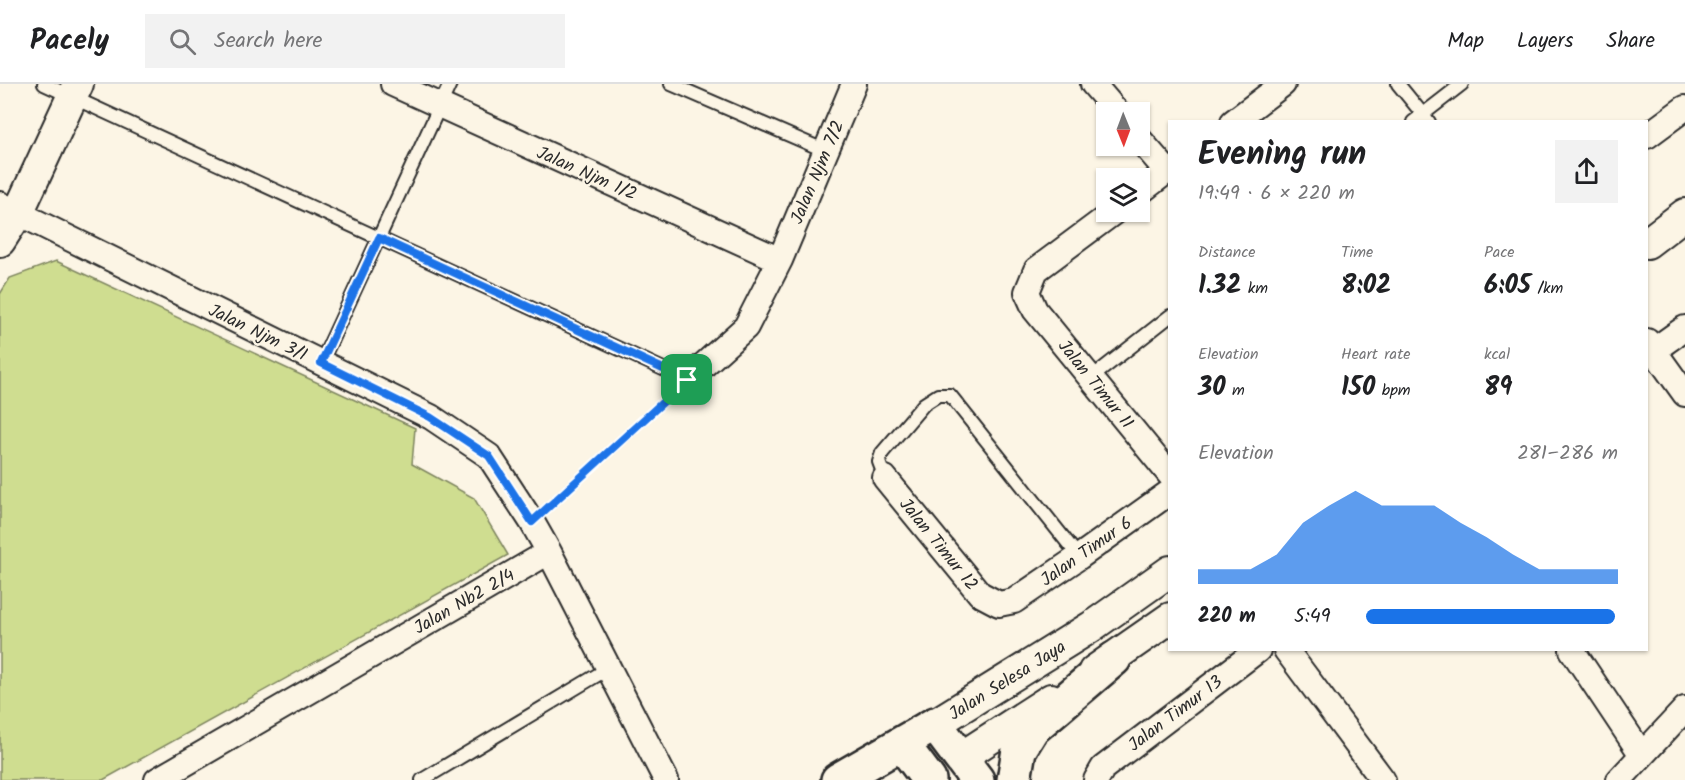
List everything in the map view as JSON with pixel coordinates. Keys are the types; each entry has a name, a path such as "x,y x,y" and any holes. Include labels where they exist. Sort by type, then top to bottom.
{"main road":[{"path":"1014,780 1019,750 1032,729 1114,658"},
{"name":"Jalan Selesa Jaya","path":"838,780 935,724"},
{"path":"902,744 928,780 969,769 935,724"}],"street":[{"name":"Jalan Njm 1/2","path":"393,84 780,260"},
{"name":"Jalan Njm 7/2","path":"687,380 746,327 780,260 854,84"},
{"path":"1093,84 1108,102"},
{"path":"1236,120 1283,84"},
{"path":"0,241 9,208 75,90"},
{"path":"1648,135 1685,108"},
{"path":"1150,150 1168,169"},
{"path":"1150,184 1168,171"},
{"name":"Jalan Njm 3/1","path":"9,208 430,417 489,456 549,552"},
{"path":"1648,242 1685,214"},
{"name":"Jalan Timur 11","path":"1101,222 1036,270 1027,291 1035,310 1168,472"},
{"path":"1685,328 1649,349 1685,394"},
{"name":"Jalan Timur 12","path":"885,478 980,594 999,604"},
{"name":"Jalan Timur 6","path":"999,604 1014,601 1168,493"},
{"path":"549,552 666,780"},
{"name":"Jalan Nb2 2/4","path":"161,779 549,552"},
{"name":"Jalan Selesa Jaya","path":"935,724 1091,627 1168,572"},
{"path":"969,769 1168,619"},
{"name":"Jalan Timur 13","path":"1096,780 1103,768 1257,651"},
{"path":"1287,651 1383,780"},
{"path":"1573,651 1642,755"},
{"path":"1619,780 1685,709"}],"lane":[{"path":"44,84 75,90 379,238 687,380"},
{"path":"321,363 450,84"},
{"path":"671,84 826,151"},
{"path":"1398,84 1421,119 1462,84"},
{"path":"1091,378 1168,318"},
{"path":"885,478 879,462 882,453 924,404 938,395 950,395 1079,557"},
{"path":"422,780 609,668"}],"path":[{"path":"532,522 687,380"}],"green space":[{"path":"56,261 415,428 412,464 474,498 508,555 103,780 0,780 0,294 10,278"}],"route":[{"path":"379,238 687,380 532,522 489,456 430,417 321,363 379,238"}]}
